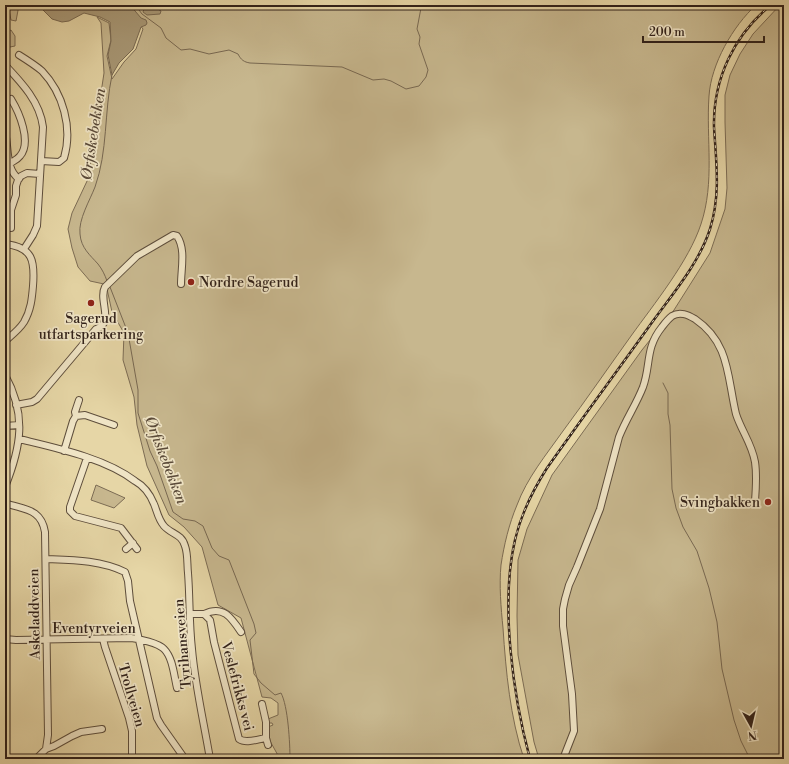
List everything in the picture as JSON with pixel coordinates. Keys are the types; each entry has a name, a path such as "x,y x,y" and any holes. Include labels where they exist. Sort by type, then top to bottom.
{"street":[{"path":"19,54 41,70 52,84 63,104 66,118 67,141 64,158 59,162 41,161"},
{"path":"5,65 33,98 40,112 43,132 37,226 34,235 24,250"},
{"path":"9,164 20,156 24,144 22,120 11,99"},
{"path":"5,132 9,164 12,173 19,179"},
{"path":"12,228 11,210 16,196 16,184 19,179 27,173 40,174"},
{"path":"16,405 32,402 38,399 96,329 102,326 106,319 102,296 104,287 137,256 173,235 177,236 181,243 181,284"},
{"path":"5,244 17,246 24,250 30,257 33,265 31,304 27,316 17,331 5,341"},
{"path":"563,759 574,731 572,694 563,626 563,609 565,600 569,585 600,509 623,426 636,404 644,384 652,341 665,323 675,315 688,315 696,320 716,339 720,345 726,363 736,414 751,446 755,461 756,481 754,501"},
{"path":"5,375 12,389 19,425 19,439 15,462 5,487"},
{"path":"64,451 73,421 76,416 75,412 78,400"},
{"path":"76,416 85,416 114,425"},
{"path":"5,426 19,425"},
{"path":"19,439 87,458 70,507 70,511 75,516 120,528 135,546 126,549"},
{"name":"Tyrihansveien","path":"87,458 124,473 145,488 155,505 160,520 168,530 178,535 183,540 186,551 193,659 210,759"},
{"name":"Askeladdveien","path":"5,503 31,512 40,517 45,532 48,735 46,749"},
{"path":"46,559 94,562 125,572 128,581 130,601 158,721 185,759"},
{"name":"Veslefrikks vei","path":"190,614 204,614 216,610 221,611 235,623 241,632"},
{"name":"Veslefrikks vei","path":"204,614 210,620 214,642 239,739 247,742 266,738"},
{"name":"Eventyrveien","path":"5,639 139,639 164,648 170,658 177,688"},
{"name":"Trollveien","path":"103,639 130,718 132,759"},
{"name":"Veslefrikks vei","path":"262,704 266,722 266,738 268,745"},
{"path":"36,759 46,749 81,732 102,729"}],"shaded area":[{"path":"8,5 19,5 16,21 11,20"},
{"path":"38,5 130,5 141,18 146,20 147,23 141,27 133,49 119,63 112,75 108,55 111,41 110,22 100,17 84,13 69,21 62,22 52,19"},
{"path":"124,5 756,5 739,24 725,46 714,71 709,96 708,112 708,192 701,224 688,253 670,282 537,467 521,495 509,527 501,565 501,605 509,694 515,727 524,759 280,759 270,741 268,727 273,725 272,723 268,723 268,719 278,715 278,703 271,698 262,697 241,618 218,605 202,547 184,527 169,515 147,466 137,425 134,397 123,360 124,333 112,312 107,289 104,284 90,281 78,267 68,229 72,213 88,179 104,73 101,23 97,17 109,23 111,40 107,56 112,79 124,62 136,49 143,29"},
{"path":"140,5 151,5 161,11 160,14 147,15 143,12 144,9"},
{"path":"780,5 784,5 784,759 539,759 534,742 518,655 518,560 527,529 552,475 642,350 674,310 710,253 725,209 727,188 725,95 730,75 740,54 753,34"},
{"path":"11,30 15,36 15,46 5,48 5,33"},
{"path":"96,485 125,498 114,508 91,500"}],"waterway":[{"path":"141,6 139,10 142,14 161,28 166,38 181,50 190,49 209,54 229,50 238,54 244,61 250,63 342,67 373,80 384,79 391,81 406,89 419,86 426,77 428,70 419,44 420,37 417,29 421,8 420,5"},
{"name":"Ørfiskebekken","path":"107,281 99,266 84,247 81,239 80,228 85,210 95,187 102,160 112,75"},
{"name":"Ørfiskebekken","path":"110,287 128,333 138,390 138,413 150,451 157,466 173,512 183,519 195,521 203,526 212,548 219,556 229,560 254,624 256,633 250,640 254,674 261,683 275,695 281,693 283,699 288,725 290,759"},
{"path":"663,383 668,393 672,489 676,508 683,527 697,551 709,588 717,622 722,669 734,720 741,741 750,759"}],"railway":[{"path":"530,759 518,707 510,650 509,592 511,565 518,530 528,502 547,468 685,277 705,242 710,229 716,203 717,165 714,127 717,92 728,59 736,44 746,30 771,5"}],"place":[{"name":"Nordre Sagerud","path":"191,282"},
{"name":"Sagerud utfartsparkering","path":"91,303"},
{"name":"Svingbakken","path":"768,502"}]}
